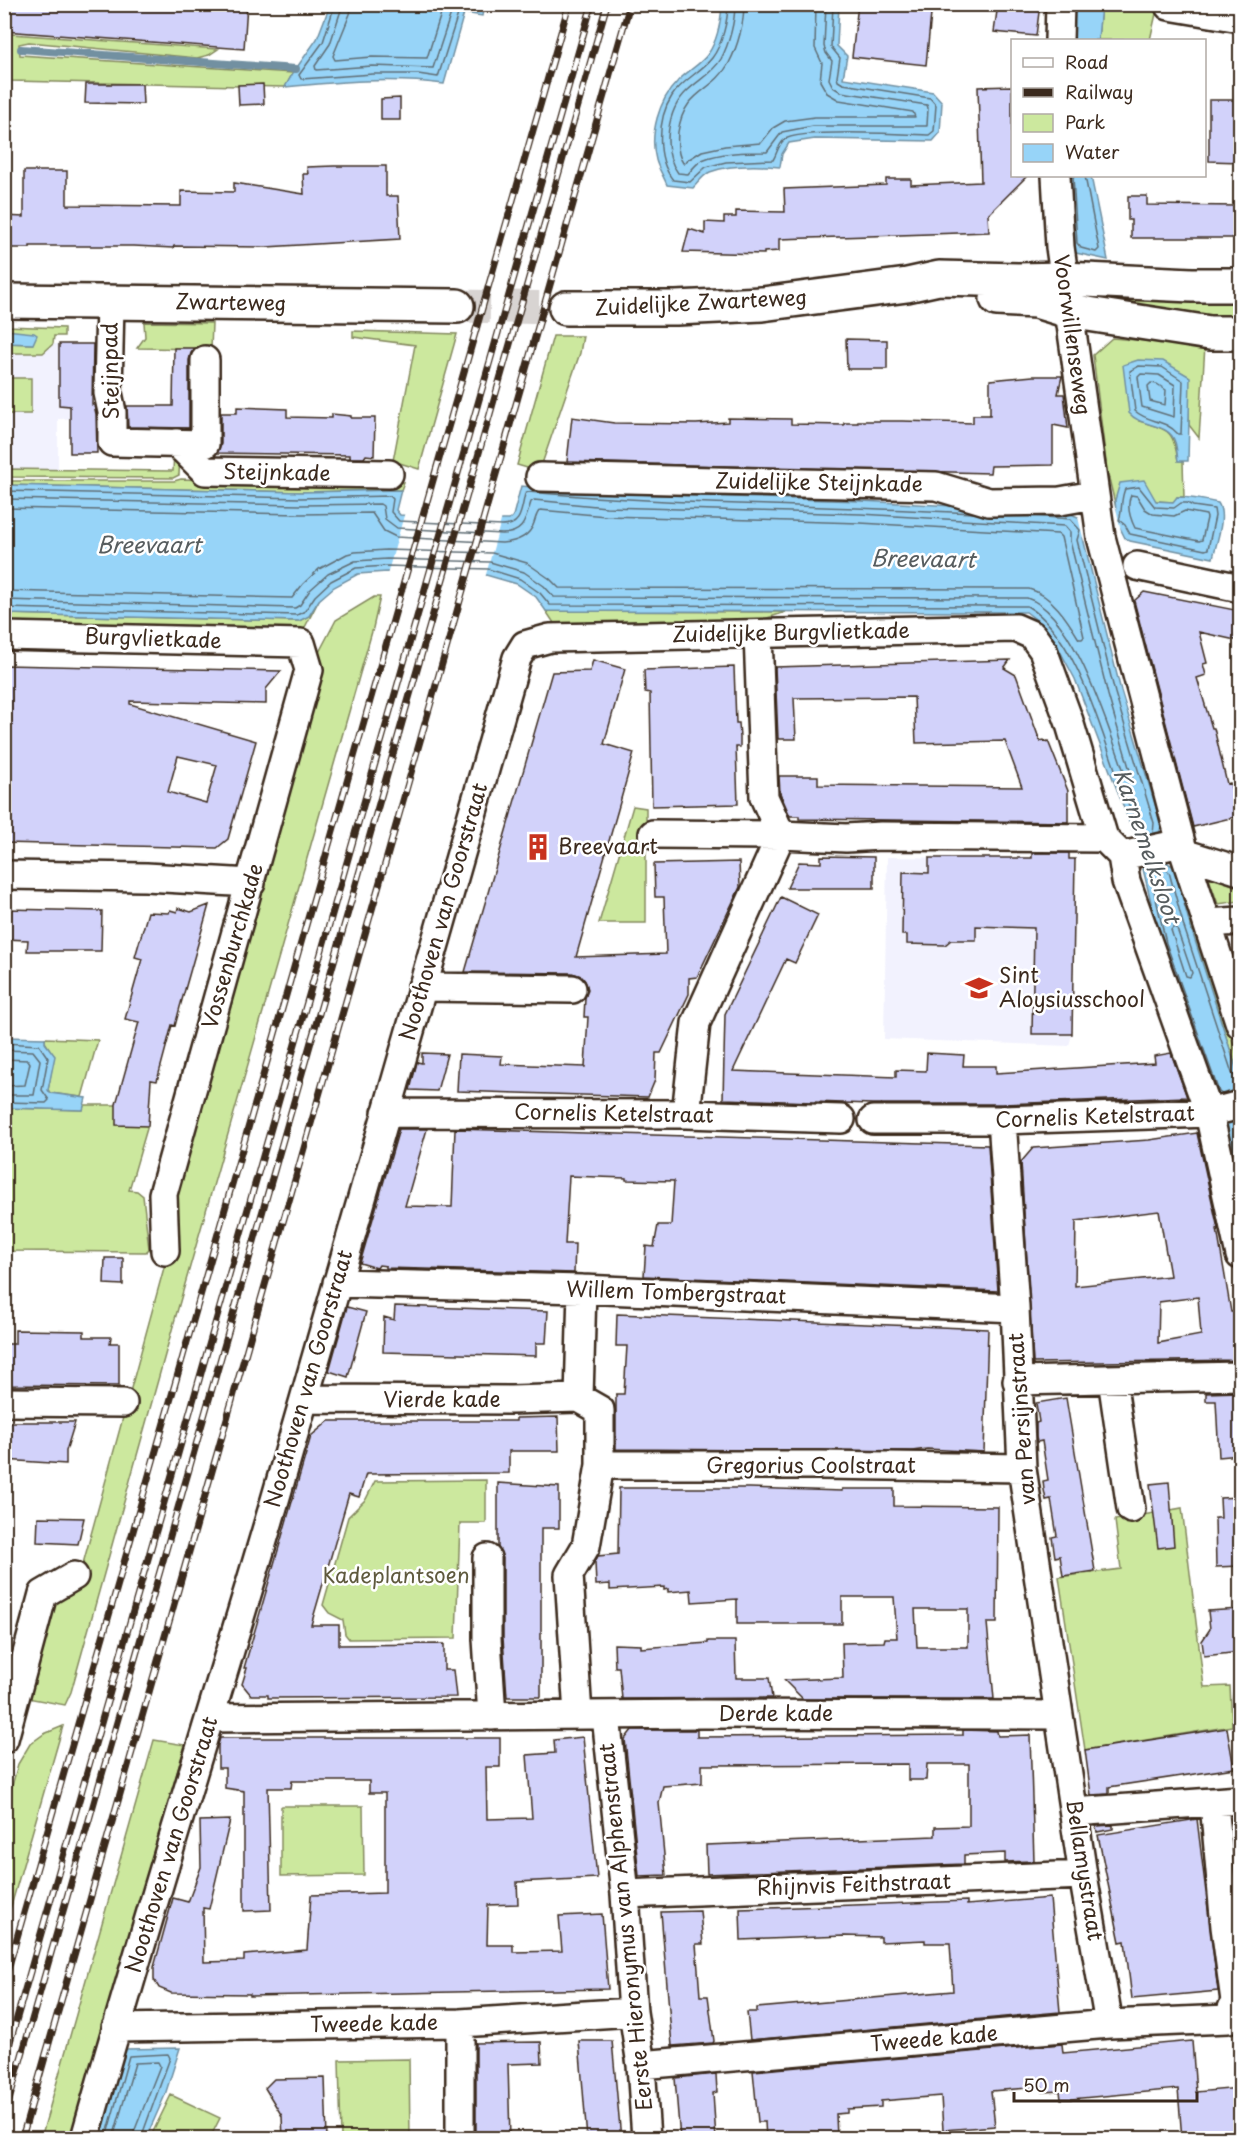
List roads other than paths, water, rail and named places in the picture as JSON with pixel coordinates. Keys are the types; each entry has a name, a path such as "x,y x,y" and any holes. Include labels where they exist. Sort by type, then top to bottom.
{"main road":[{"name":"Zuidelijke Zwarteweg","path":"566,308 676,308 762,304 907,285 939,278 1064,279 1240,285"},
{"name":"Zuidelijke Zwarteweg","path":"907,285 938,295 1036,302 1069,311 1210,333 1240,333"},
{"name":"Zwarteweg","path":"4,301 457,306"}],"street":[{"path":"1059,39 1060,4"},
{"path":"1169,6 1240,18"},
{"name":"Voorwillenseweg","path":"1056,177 1058,226 1064,279 1100,526"},
{"name":"Steijnpad","path":"110,302 108,393 112,412 112,442 205,444 205,360"},
{"name":"Steijnkade","path":"177,443 205,471 389,474"},
{"name":"Zuidelijke Steijnkade","path":"540,477 936,486 989,502 1060,501 1100,526"},
{"path":"1100,526 1150,849 1207,923 1240,1024"},
{"path":"1137,566 1240,588"},
{"name":"Zuidelijke Burgvlietkade","path":"550,638 1016,628 1032,635 1044,650 1069,721 1150,849"},
{"path":"686,1114 696,1023 781,835 764,798 758,634"},
{"name":"Burgvlietkade","path":"4,636 301,644"},
{"name":"Noothoven van Goorstraat","path":"85,2139 116,2028 305,1399 517,658 525,645 550,638"},
{"name":"Vossenburchkade","path":"165,1251 163,1194 309,670 301,644"},
{"path":"653,834 781,835 1150,849 1240,871"},
{"path":"1150,849 1126,881 1225,1109 1240,1255"},
{"path":"4,875 251,883"},
{"path":"1207,923 1240,921"},
{"path":"422,987 572,989"},
{"name":"Cornelis Ketelstraat","path":"873,1120 1002,1120 1225,1109"},
{"name":"Cornelis Ketelstraat","path":"386,1113 686,1114 841,1119"},
{"name":"van Persijnstraat","path":"1002,1120 1015,1308 1022,1468 1059,1715"},
{"name":"Willem Tombergstraat","path":"337,1283 582,1289 1015,1308"},
{"path":"578,1716 569,1575 586,1546 600,1465 600,1410 579,1398 582,1289"},
{"path":"1017,1381 1240,1376"},
{"path":"1112,1379 1131,1509"},
{"name":"Vierde kade","path":"305,1399 579,1398"},
{"path":"4,1402 123,1403"},
{"name":"Gregorius Coolstraat","path":"600,1465 1022,1468"},
{"path":"487,1558 492,1716"},
{"path":"6,1724 43,1594 74,1576"},
{"name":"Derde kade","path":"210,1718 704,1714 1059,1715"},
{"name":"Bellamystraat","path":"1059,1715 1083,1875 1109,2024"},
{"name":"Eerste Hieronymus van Alphenstraat","path":"606,1716 625,1894 633,2012 641,2065 646,2139"},
{"path":"1074,1812 1227,1802"},
{"name":"Tweede kade","path":"641,2065 1109,2024 1228,2019 1235,2001 1225,1928 1227,1802"},
{"name":"Rhijnvis Feithstraat","path":"625,1894 1083,1875"},
{"name":"Tweede kade","path":"116,2028 460,2023 633,2012"},
{"path":"460,2023 460,2139"}],"water":[{"path":"330,4 484,5 482,16 464,13 444,84 384,81 285,87 317,39"},
{"path":"722,5 839,5 837,46 847,56 843,78 933,92 942,102 940,133 933,141 815,139 789,143 782,154 780,167 736,166 707,173 693,188 667,185 654,150 657,118 671,89 705,58 711,49 718,30"},
{"path":"1068,5 1101,5 1098,39 1066,39"},
{"path":"1067,177 1091,177 1108,260 1076,253 1072,245"},
{"path":"5,330 37,335 33,344 5,343"},
{"path":"1138,360 1163,361 1190,377 1188,461 1178,461 1175,442 1167,431 1140,421 1129,413 1123,365"},
{"name":"Karnemelksloot","path":"1144,480 1156,501 1173,502 1177,497 1193,498 1218,503 1220,508 1221,522 1213,558 1130,541 1125,538 1120,528 1083,538 1121,691 1160,821 1159,834 1163,860 1174,867 1190,925 1240,1080 1240,1098 1215,1099 1161,944 1143,869 1149,863 1142,837 1132,829 1075,679 1054,640 1043,625 1026,612 546,611 536,597 517,584 486,575 387,572 358,574 334,587 319,600 309,616 299,621 5,614 5,485 301,492 401,490 396,510 400,515 502,520 509,520 513,516 521,486 607,493 861,501 1066,512 1078,517 1080,522 1116,512 1115,500 1120,483"},
{"path":"5,1037 45,1038 45,1043 55,1056 48,1090 50,1093 86,1098 83,1110 5,1108"},
{"path":"1240,1112 1240,1209 1221,1122"},
{"path":"180,2048 165,2095 146,2138 99,2138 125,2049"}],"waterway":[{"path":"21,49 296,69"}],"tunnel":[{"path":"457,306 566,308"}],"railway":[{"path":"4,1983 569,4"},
{"path":"4,2063 592,4"},
{"path":"4,2118 607,4"},
{"path":"22,2138 630,4"}],"place":[{"name":"Breevaart","path":"538,847"},
{"name":"Sint Aloysiusschool","path":"979,988"}],"park label":[{"name":"Kadeplantsoen","path":"396,1576"}]}
